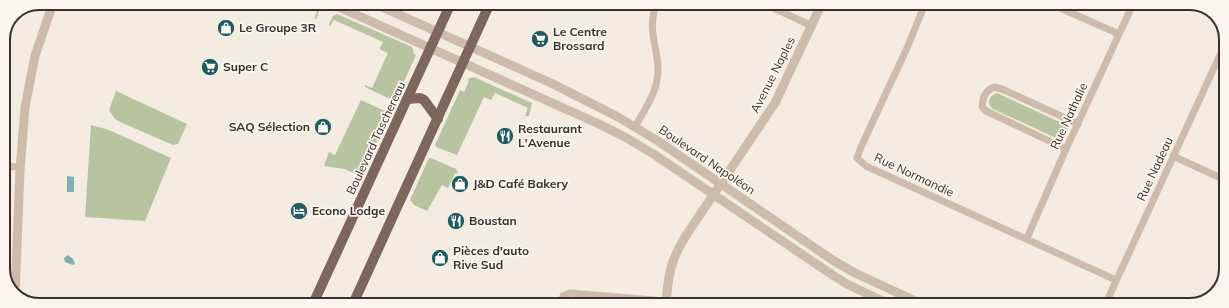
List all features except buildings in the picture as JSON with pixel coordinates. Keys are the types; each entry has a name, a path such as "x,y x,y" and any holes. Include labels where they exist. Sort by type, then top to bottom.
{"main road":[{"name":"Boulevard Taschereau","path":"317,298 448,10"},
{"path":"356,298 487,10"},
{"path":"407,99 420,98 424,100 438,119"}],"street":[{"path":"15,286 20,167 24,115 30,77 38,45 50,10"},
{"name":"Boulevard Napoléon","path":"346,10 430,49 544,98 625,137 655,155 834,276 876,298"},
{"name":"Boulevard Napoléon","path":"388,10 551,83 635,127 844,267 909,298"},
{"path":"635,127 657,84 658,64 653,39 652,24 654,10"},
{"path":"776,10 812,26"},
{"name":"Avenue Naples","path":"667,298 673,258 683,240 775,103 819,10"},
{"name":"Rue Normandie","path":"923,10 857,158 866,166 1027,238 1116,280"},
{"path":"1065,10 1119,34"},
{"name":"Rue Nathalie","path":"1027,238 1130,10"},
{"name":"Rue Nadeau","path":"1108,298 1219,57"},
{"path":"544,98 551,83"},
{"path":"1066,149 986,112 982,107 982,100 988,90 994,87 1002,89 1078,124"},
{"path":"1173,156 1219,177"},
{"path":"10,166 20,167"},
{"path":"562,298 563,296 570,293 618,298"}],"green space":[{"path":"313,10 319,10 317,18 314,19 317,12"},
{"path":"337,14 412,47 414,54 416,55 397,97 388,98 365,87 365,85 372,88 388,53 380,48 383,42 334,20 330,26 329,24 333,16"},
{"path":"474,77 532,103 529,116 525,116 528,108 495,93 491,100 484,97 457,155 436,147 435,145 460,90 464,92 469,81 467,80"},
{"path":"116,91 187,124 178,144 173,145 115,119 109,110"},
{"path":"997,93 1064,124 1068,130 1065,137 1061,139 1056,138 993,109 989,100"},
{"path":"361,100 385,111 388,117 361,176 344,169 324,166 329,152 335,155"},
{"path":"91,125 109,130 171,158 145,221 85,217"},
{"path":"429,158 456,169 458,172 457,174 455,173 448,188 442,185 427,211 414,205 410,200"}],"water":[{"path":"67,176 74,177 74,192 67,192"},
{"path":"68,255 73,259 75,264 73,265 65,262 64,258"}],"place":[{"name":"Le Groupe 3R","path":"226,28"},
{"name":"Le Centre Brossard","path":"540,39"},
{"name":"Super C","path":"210,67"},
{"name":"SAQ Sélection","path":"323,127"},
{"name":"Restaurant L'Avenue","path":"505,136"},
{"name":"J&D Café Bakery","path":"460,184"},
{"name":"Econo Lodge","path":"299,211"},
{"name":"Boustan","path":"456,221"},
{"name":"Pièces d'auto Rive Sud","path":"440,258"}]}
